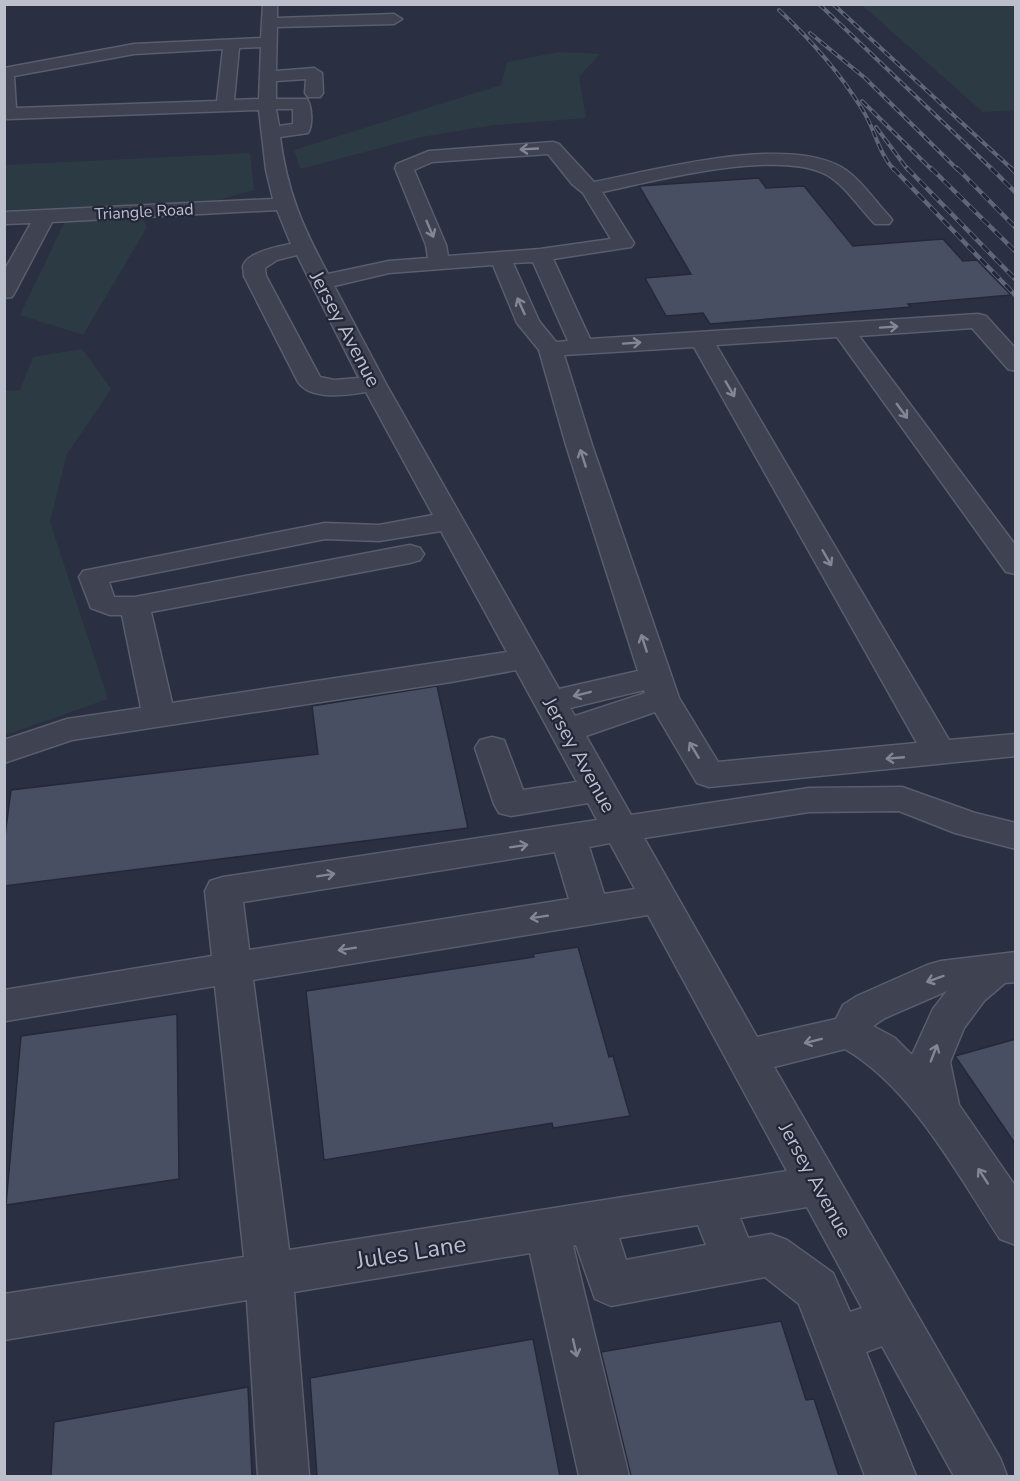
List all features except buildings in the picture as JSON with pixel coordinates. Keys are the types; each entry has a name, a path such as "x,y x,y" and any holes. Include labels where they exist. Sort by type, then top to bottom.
{"street":[{"path":"314,93 314,74 269,104 9,114 5,73 134,49 232,44 270,23 394,20"},
{"name":"Jersey Avenue","path":"270,23 269,104 275,170 284,204 312,265 333,346 374,384 746,1057 981,1476"},
{"path":"225,106 232,44"},
{"path":"374,384 322,387 310,382 255,276 254,266 270,255 312,265 389,267 540,255 624,243 590,189 579,180 553,148 429,157 404,168 436,245 440,262"},
{"path":"590,189 732,161 797,160 819,164 834,171 882,220"},
{"name":"Triangle Road","path":"4,218 284,204"},
{"path":"4,292 45,216"},
{"path":"540,255 582,347"},
{"path":"500,257 528,323 550,349 659,688 709,775 1016,745"},
{"path":"550,349 978,321 1016,364"},
{"path":"843,330 1016,566"},
{"path":"701,339 940,754"},
{"path":"295,352 333,346"},
{"path":"410,555 135,606 110,606 101,602 93,577 325,531 379,533 449,520"},
{"path":"135,606 159,716"},
{"path":"4,752 67,730 451,672 526,658"},
{"path":"550,702 659,688"},
{"path":"566,731 659,688"},
{"path":"492,748 511,804 598,790"},
{"path":"284,1476 268,1275 223,891 809,801 856,798 902,799 968,824 1016,836"},
{"path":"568,838 591,909"},
{"path":"6,1005 659,899"},
{"path":"849,1032 857,1016 871,1007 941,976 1004,969"},
{"path":"939,1110 930,1062 947,1020 970,990 1004,969"},
{"path":"746,1057 849,1032 881,1050 939,1110 1016,1225"},
{"name":"Jules Lane","path":"4,1317 818,1186"},
{"path":"712,1203 735,1262"},
{"path":"569,1226 611,1284"},
{"path":"569,1226 562,1294 604,1476"},
{"path":"562,1294 771,1255 817,1289 890,1476"},
{"path":"836,1340 893,1319"}],"shaded area":[{"path":"862,5 1015,5 1015,110 983,112"},
{"path":"560,52 600,54 579,77 586,118 494,125 422,137 300,169 294,150 501,85 507,62"},
{"path":"250,153 254,190 215,201 5,210 5,165"},
{"path":"141,216 147,227 83,335 20,315 66,219"},
{"path":"82,349 111,389 67,454 50,522 108,699 5,735 5,391 20,390 33,357"}],"railway":[{"path":"819,4 993,170"},
{"path":"833,4 1013,170"},
{"path":"779,10 844,82 866,117 884,156 894,170"},
{"path":"810,33 865,78 958,170"},
{"path":"862,101 932,170"},
{"path":"876,127 908,170"},
{"path":"893,168 1016,296"},
{"path":"907,168 1016,280"},
{"path":"931,168 1016,252"},
{"path":"957,168 1016,228"},
{"path":"993,170 1016,193"},
{"path":"1013,170 1016,173"}]}
